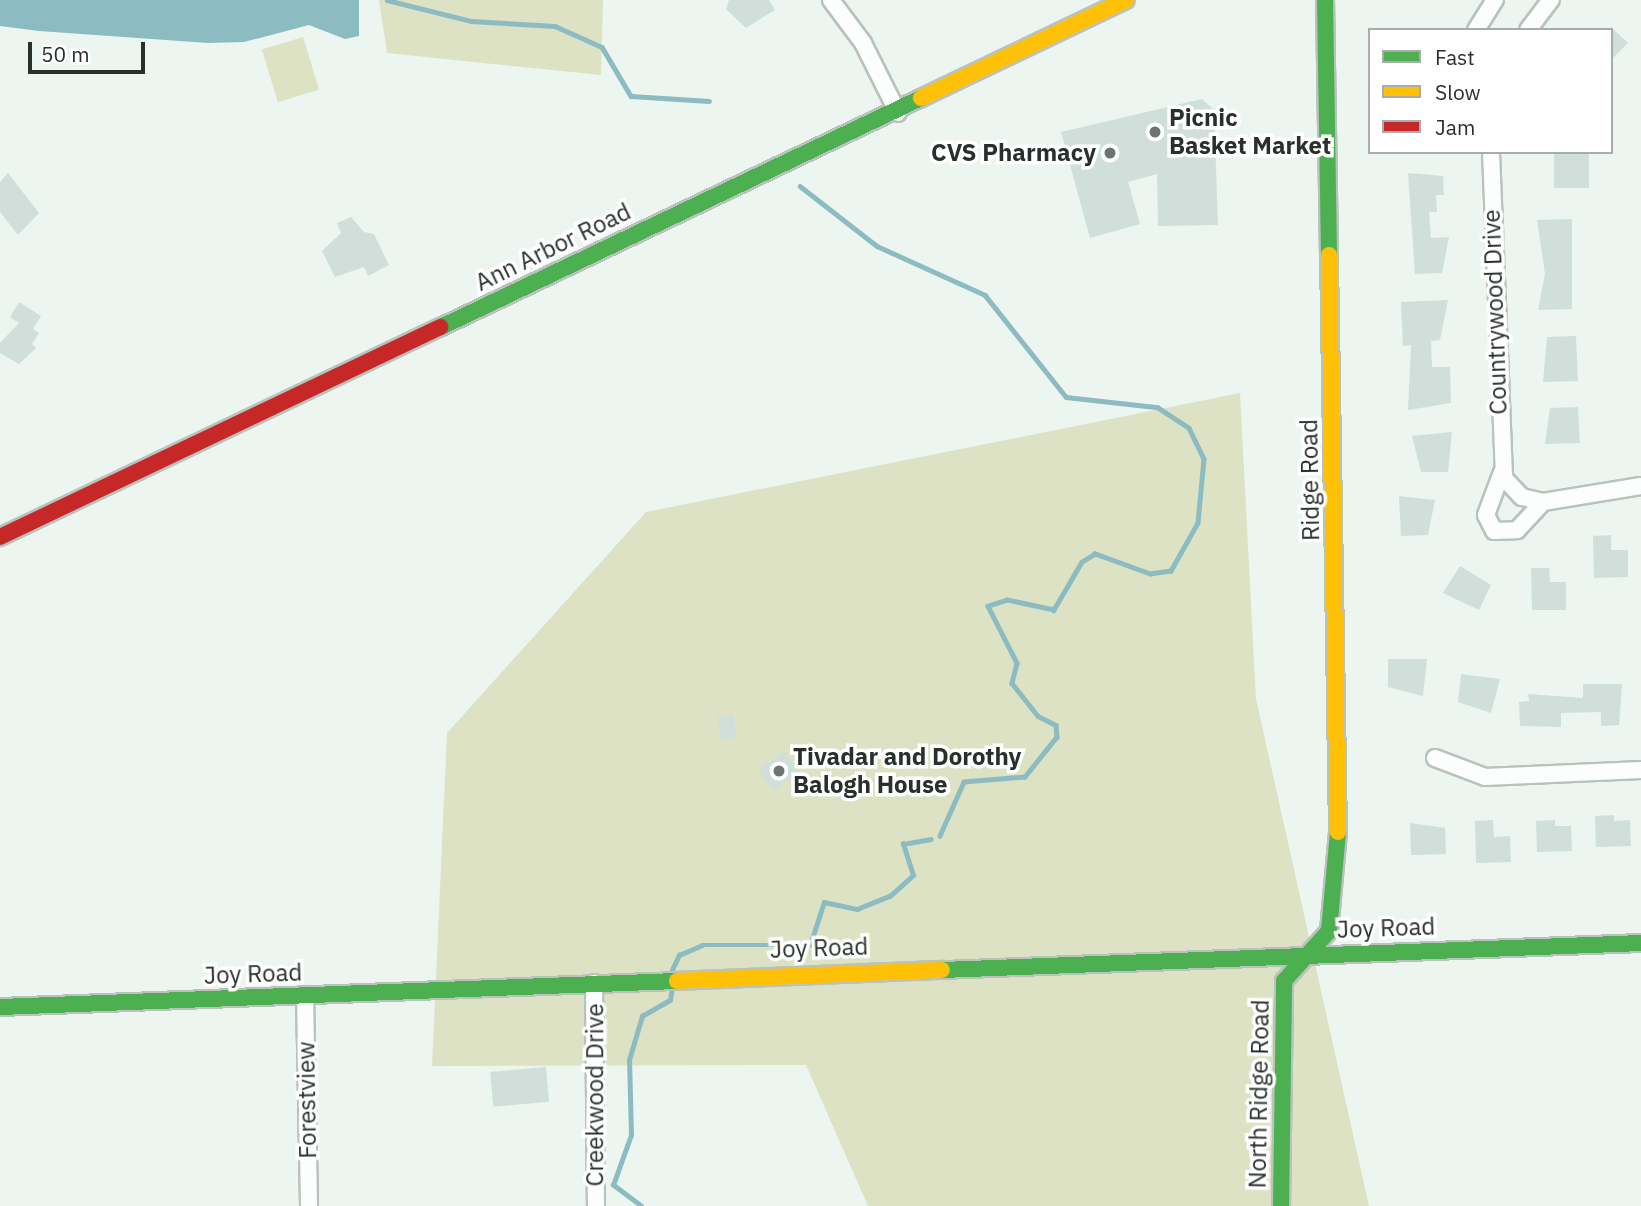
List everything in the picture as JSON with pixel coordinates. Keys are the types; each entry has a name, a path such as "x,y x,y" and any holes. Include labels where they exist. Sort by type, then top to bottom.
{"street":[{"path":"831,0 863,43 898,113"},
{"name":"Ann Arbor Road","path":"0,537 898,113 1126,0"},
{"name":"Ridge Road","path":"1313,953 1329,931 1339,864 1325,0"},
{"path":"1477,28 1494,0"},
{"path":"1530,28 1551,0"},
{"name":"Countrywood Drive","path":"1491,154 1502,472 1486,515 1494,531 1517,530 1543,502"},
{"path":"1502,472 1522,497 1543,502 1641,486"},
{"path":"1435,758 1485,776 1640,770"},
{"name":"Joy Road","path":"0,1007 1313,953 1641,943"},
{"name":"North Ridge Road","path":"1280,1206 1284,981 1313,953"},
{"name":"Creekwood Drive","path":"594,983 596,1206"},
{"name":"Forestview","path":"305,995 309,1206"}],"green space":[{"path":"379,0 603,0 601,75 387,53"},
{"path":"303,37 319,90 278,102 262,50"},
{"path":"1240,393 1256,699 1369,1206 868,1206 806,1065 432,1066 447,733 646,512"}],"water":[{"path":"0,0 359,0 359,36 345,39 309,25 244,42 208,43 39,31 0,26"}],"building":[{"path":"729,0 769,0 775,10 746,28 726,9"},
{"path":"1613,29 1628,43 1613,58"},
{"path":"1202,99 1214,110 1218,225 1158,226 1157,174 1128,182 1140,224 1090,238 1061,132"},
{"path":"1554,154 1589,154 1589,188 1554,188"},
{"path":"8,173 39,213 18,235 0,212 0,182"},
{"path":"1408,173 1443,176 1444,195 1436,195 1437,212 1429,212 1431,238 1449,237 1442,273 1415,274"},
{"path":"351,217 364,232 374,234 389,265 368,276 364,267 335,277 322,251 341,233 337,223"},
{"path":"1572,219 1572,309 1538,310 1545,274 1537,220"},
{"path":"1448,300 1440,340 1431,341 1432,367 1450,367 1451,403 1408,410 1411,345 1403,346 1401,302"},
{"path":"19,302 41,316 33,329 39,333 32,344 36,348 19,364 0,353 0,343 19,323 10,317"},
{"path":"1576,336 1578,381 1543,382 1547,337"},
{"path":"1578,407 1580,443 1545,444 1550,408"},
{"path":"1452,432 1448,472 1421,472 1412,436"},
{"path":"1399,496 1435,500 1428,535 1401,536"},
{"path":"1611,535 1611,550 1628,550 1628,577 1594,578 1593,536"},
{"path":"1460,566 1491,585 1479,610 1443,593"},
{"path":"1531,568 1549,568 1550,582 1566,582 1566,610 1532,610"},
{"path":"1388,659 1427,659 1423,696 1388,687"},
{"path":"1461,674 1500,679 1491,713 1458,702"},
{"path":"1583,684 1622,684 1619,725 1601,726 1601,712 1561,713 1561,727 1520,726 1519,702 1529,701 1528,694 1583,698"},
{"path":"733,714 737,737 721,739 717,717"},
{"name":"Tivadar and Dorothy Balogh House","path":"784,751 799,771 773,790 758,770"},
{"path":"1614,815 1614,821 1630,820 1631,846 1596,847 1595,816"},
{"path":"1493,820 1494,837 1510,836 1511,862 1476,863 1475,821"},
{"path":"1555,820 1555,826 1571,826 1572,851 1537,852 1536,821"},
{"path":"1410,823 1445,828 1446,854 1411,855"},
{"path":"546,1067 549,1102 493,1107 490,1072"}],"waterway":[{"path":"387,0 471,21 555,26 602,47 631,96 709,101"},
{"path":"800,186 877,246 985,295 1066,397 1157,407 1189,428 1204,459 1198,523 1171,571 1150,574 1095,554 1082,562 1054,610 1007,600 988,606 1017,663 1012,683 1038,716 1056,725 1057,737 1025,777 964,782 940,836"},
{"path":"671,972 679,955 702,945 810,945 824,902 857,909 890,896 913,875 903,844 931,839"},
{"path":"641,1206 613,1185 631,1135 629,1060 642,1016 670,1000 672,988"}],"traffic: fast":[{"path":"1325,0 1329,255"},
{"path":"441,327 921,98"},
{"path":"1281,1206 1284,981 1329,931 1338,832"},
{"path":"942,970 1641,943"},
{"path":"0,1007 677,981"}],"traffic: slow":[{"path":"921,98 1126,0"},
{"path":"1329,255 1338,832"},
{"path":"677,981 942,970"}],"traffic: jam":[{"path":"0,537 441,327"}],"place":[{"name":"Picnic Basket Market","path":"1155,132"},
{"name":"CVS Pharmacy","path":"1110,153"},
{"name":"Tivadar and Dorothy Balogh House","path":"779,771"}]}
